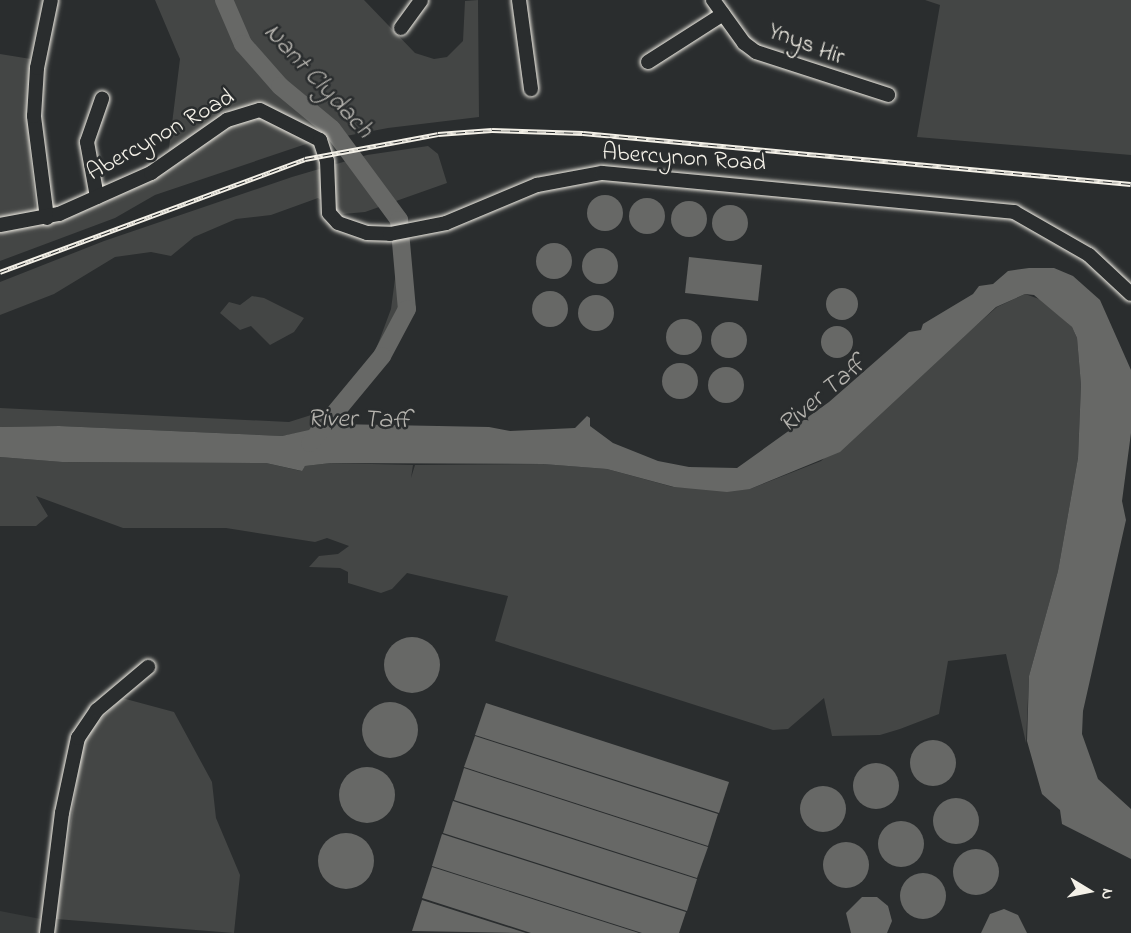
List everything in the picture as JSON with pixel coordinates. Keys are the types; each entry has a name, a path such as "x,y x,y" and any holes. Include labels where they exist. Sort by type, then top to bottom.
{"street":[{"path":"47,218 34,116 37,68 51,0"},
{"path":"401,28 421,0"},
{"path":"519,0 531,89"},
{"name":"Ynys Hir","path":"713,0 744,44 756,52 888,95"},
{"path":"648,62 723,14"},
{"path":"97,197 87,142 102,99"},
{"name":"Abercynon Road","path":"0,225 47,218 97,197 151,173 227,120 260,110 320,140 327,161 329,213 338,223 367,233 390,234 446,223 537,185 602,173 846,194 1014,212 1089,255 1131,294"},
{"path":"47,933 62,813 78,738 97,710 148,667"}],"shaded area":[{"path":"155,0 364,0 415,53 434,59 447,57 463,41 465,1 478,0 479,117 388,128 309,143 155,195 115,218 0,261 0,229 162,172 169,148 180,59"},
{"path":"925,0 1131,0 1131,155 917,137 940,5"},
{"path":"0,54 31,59 28,130 36,215 0,219"},
{"path":"428,146 438,154 447,183 365,212 343,214 318,198 271,215 236,219 194,237 171,256 151,252 115,257 54,294 0,315 0,282 104,241 292,177 367,155"},
{"path":"605,195 618,200 623,213 618,226 605,231 592,226 587,213 592,200"},
{"path":"647,198 660,203 665,216 660,229 647,234 634,229 629,216 634,203"},
{"path":"689,201 702,206 707,219 702,232 689,237 676,232 671,219 676,206"},
{"path":"730,205 743,210 748,223 743,236 730,241 717,236 712,223 717,210"},
{"path":"400,241 405,308 381,355 320,429 282,436 59,426 0,427 0,408 289,422 327,410 375,352 391,309"},
{"path":"554,243 567,248 572,261 567,274 554,279 541,274 536,261 541,248"},
{"path":"600,248 613,253 618,266 613,279 600,284 587,279 582,266 587,253"},
{"path":"689,257 762,265 758,301 685,293"},
{"path":"1054,268 1073,276 1100,300 1131,370 1131,433 1122,501 1126,520 1083,711 1082,734 1098,779 1131,809 1131,859 1062,824 1060,810 1042,794 1027,741 1029,676 1058,571 1078,458 1081,385 1077,338 1072,327 1034,295 1025,294 996,307 840,452 750,489 727,492 674,487 607,469 543,464 331,463 305,466 302,471 266,463 62,462 0,457 0,427 59,426 282,436 336,424 489,427 510,431 575,428 587,416 590,418 590,426 613,443 658,461 689,467 737,468 829,402 909,332 921,330 923,324 973,294 979,286 993,284 1008,271"},
{"path":"842,288 853,293 858,304 853,315 842,320 831,315 826,304 831,293"},
{"path":"550,291 563,296 568,309 563,322 550,327 537,322 532,309 537,296"},
{"path":"1025,294 1042,300 1072,327 1077,338 1081,385 1078,458 1058,571 1029,676 1026,743 1006,654 948,661 939,714 900,729 880,735 832,736 824,698 788,729 773,730 495,641 508,596 407,573 392,589 381,593 348,583 348,572 340,568 309,567 319,556 338,554 349,546 327,538 315,542 226,528 123,528 36,496 48,516 36,526 0,526 0,457 62,462 266,463 301,471 305,466 331,463 413,465 411,478 415,465 543,464 607,469 673,487 750,489 821,461 997,307"},
{"path":"596,295 609,300 614,313 609,326 596,331 583,326 578,313 583,300"},
{"path":"252,296 264,298 304,318 294,332 270,345 251,326 240,330 220,313 229,302 240,305"},
{"path":"684,319 697,324 702,337 697,350 684,355 671,350 666,337 671,324"},
{"path":"729,322 742,327 747,340 742,353 729,358 716,353 711,340 716,327"},
{"path":"837,326 848,331 853,342 848,353 837,358 826,353 821,342 826,331"},
{"path":"680,363 693,368 698,381 693,394 680,399 667,394 662,381 667,368"},
{"path":"726,367 739,372 744,385 739,398 726,403 713,398 708,385 713,372"},
{"path":"406,637 418,637 428,641 436,649 440,665 436,681 428,689 418,693 406,693 396,689 388,681 384,671 384,659 388,649 396,641"},
{"path":"122,698 174,712 212,782 216,818 240,875 234,933 56,919 82,748 90,730"},
{"path":"384,702 396,702 406,706 414,714 418,730 414,746 406,754 396,758 384,758 374,754 366,746 362,736 362,724 366,714 374,706"},
{"path":"486,703 729,782 719,813 475,735"},
{"path":"475,736 718,814 708,846 464,767"},
{"path":"933,740 949,747 956,763 949,779 933,786 917,779 910,763 917,747"},
{"path":"876,763 892,770 899,786 892,802 876,809 860,802 853,786 860,770"},
{"path":"361,767 373,767 383,771 391,779 395,795 391,811 383,819 373,823 361,823 351,819 343,811 339,801 339,789 343,779 351,771"},
{"path":"464,768 708,847 697,878 454,800"},
{"path":"823,786 839,793 846,809 839,825 823,832 807,825 800,809 807,793"},
{"path":"956,798 972,805 979,821 972,837 956,844 940,837 933,821 940,805"},
{"path":"453,801 697,879 687,911 443,833"},
{"path":"901,821 917,828 924,844 917,860 901,867 885,860 878,844 885,828"},
{"path":"340,833 352,833 362,837 370,845 374,861 370,877 362,885 352,889 340,889 330,885 322,877 318,867 318,855 322,845 330,837"},
{"path":"442,834 686,912 679,933 642,933 432,866"},
{"path":"846,842 862,849 869,865 862,881 846,888 830,881 823,865 830,849"},
{"path":"976,849 992,856 999,872 992,888 976,895 960,888 953,872 960,856"},
{"path":"432,867 639,933 531,933 422,898"},
{"path":"923,873 939,880 946,896 939,912 923,919 907,912 900,896 907,880"},
{"path":"862,897 877,897 888,906 892,921 887,933 851,933 846,913"},
{"path":"422,900 526,933 412,931"},
{"path":"1004,909 1018,915 1027,933 981,933 990,914"},
{"path":"0,911 46,920 44,933 0,933"}],"waterway":[{"name":"Nant Clydach","path":"224,0 243,44 280,86 332,129 399,220 407,309 382,356 310,443"}],"railway":[{"path":"0,272 305,159 438,134 492,130 583,133 1131,184"}],"water label":[{"name":"River Taff","path":"823,396"},
{"name":"River Taff","path":"359,421"}]}
